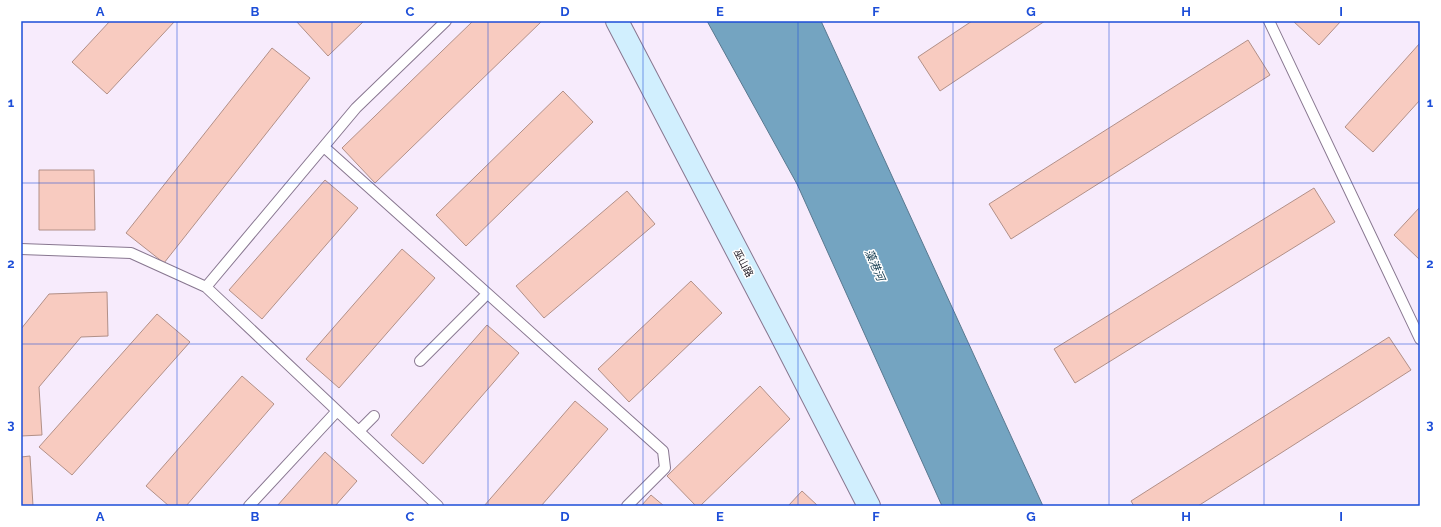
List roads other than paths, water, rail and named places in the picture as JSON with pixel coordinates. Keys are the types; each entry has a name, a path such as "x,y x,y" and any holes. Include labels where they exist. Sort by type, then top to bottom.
{"street":[{"name":"巫山路","path":"617,21 869,506"}],"lane":[{"path":"206,287 356,108 446,21"},
{"path":"1269,21 1420,339"},
{"path":"324,147 663,451 664,468 627,506"},
{"path":"21,249 132,253 206,287 438,506"},
{"path":"420,361 487,294"},
{"path":"249,506 337,411"},
{"path":"359,431 374,416"}],"water":[{"name":"藻港河","path":"707,21 821,21 1043,506 942,506 797,184"}]}
